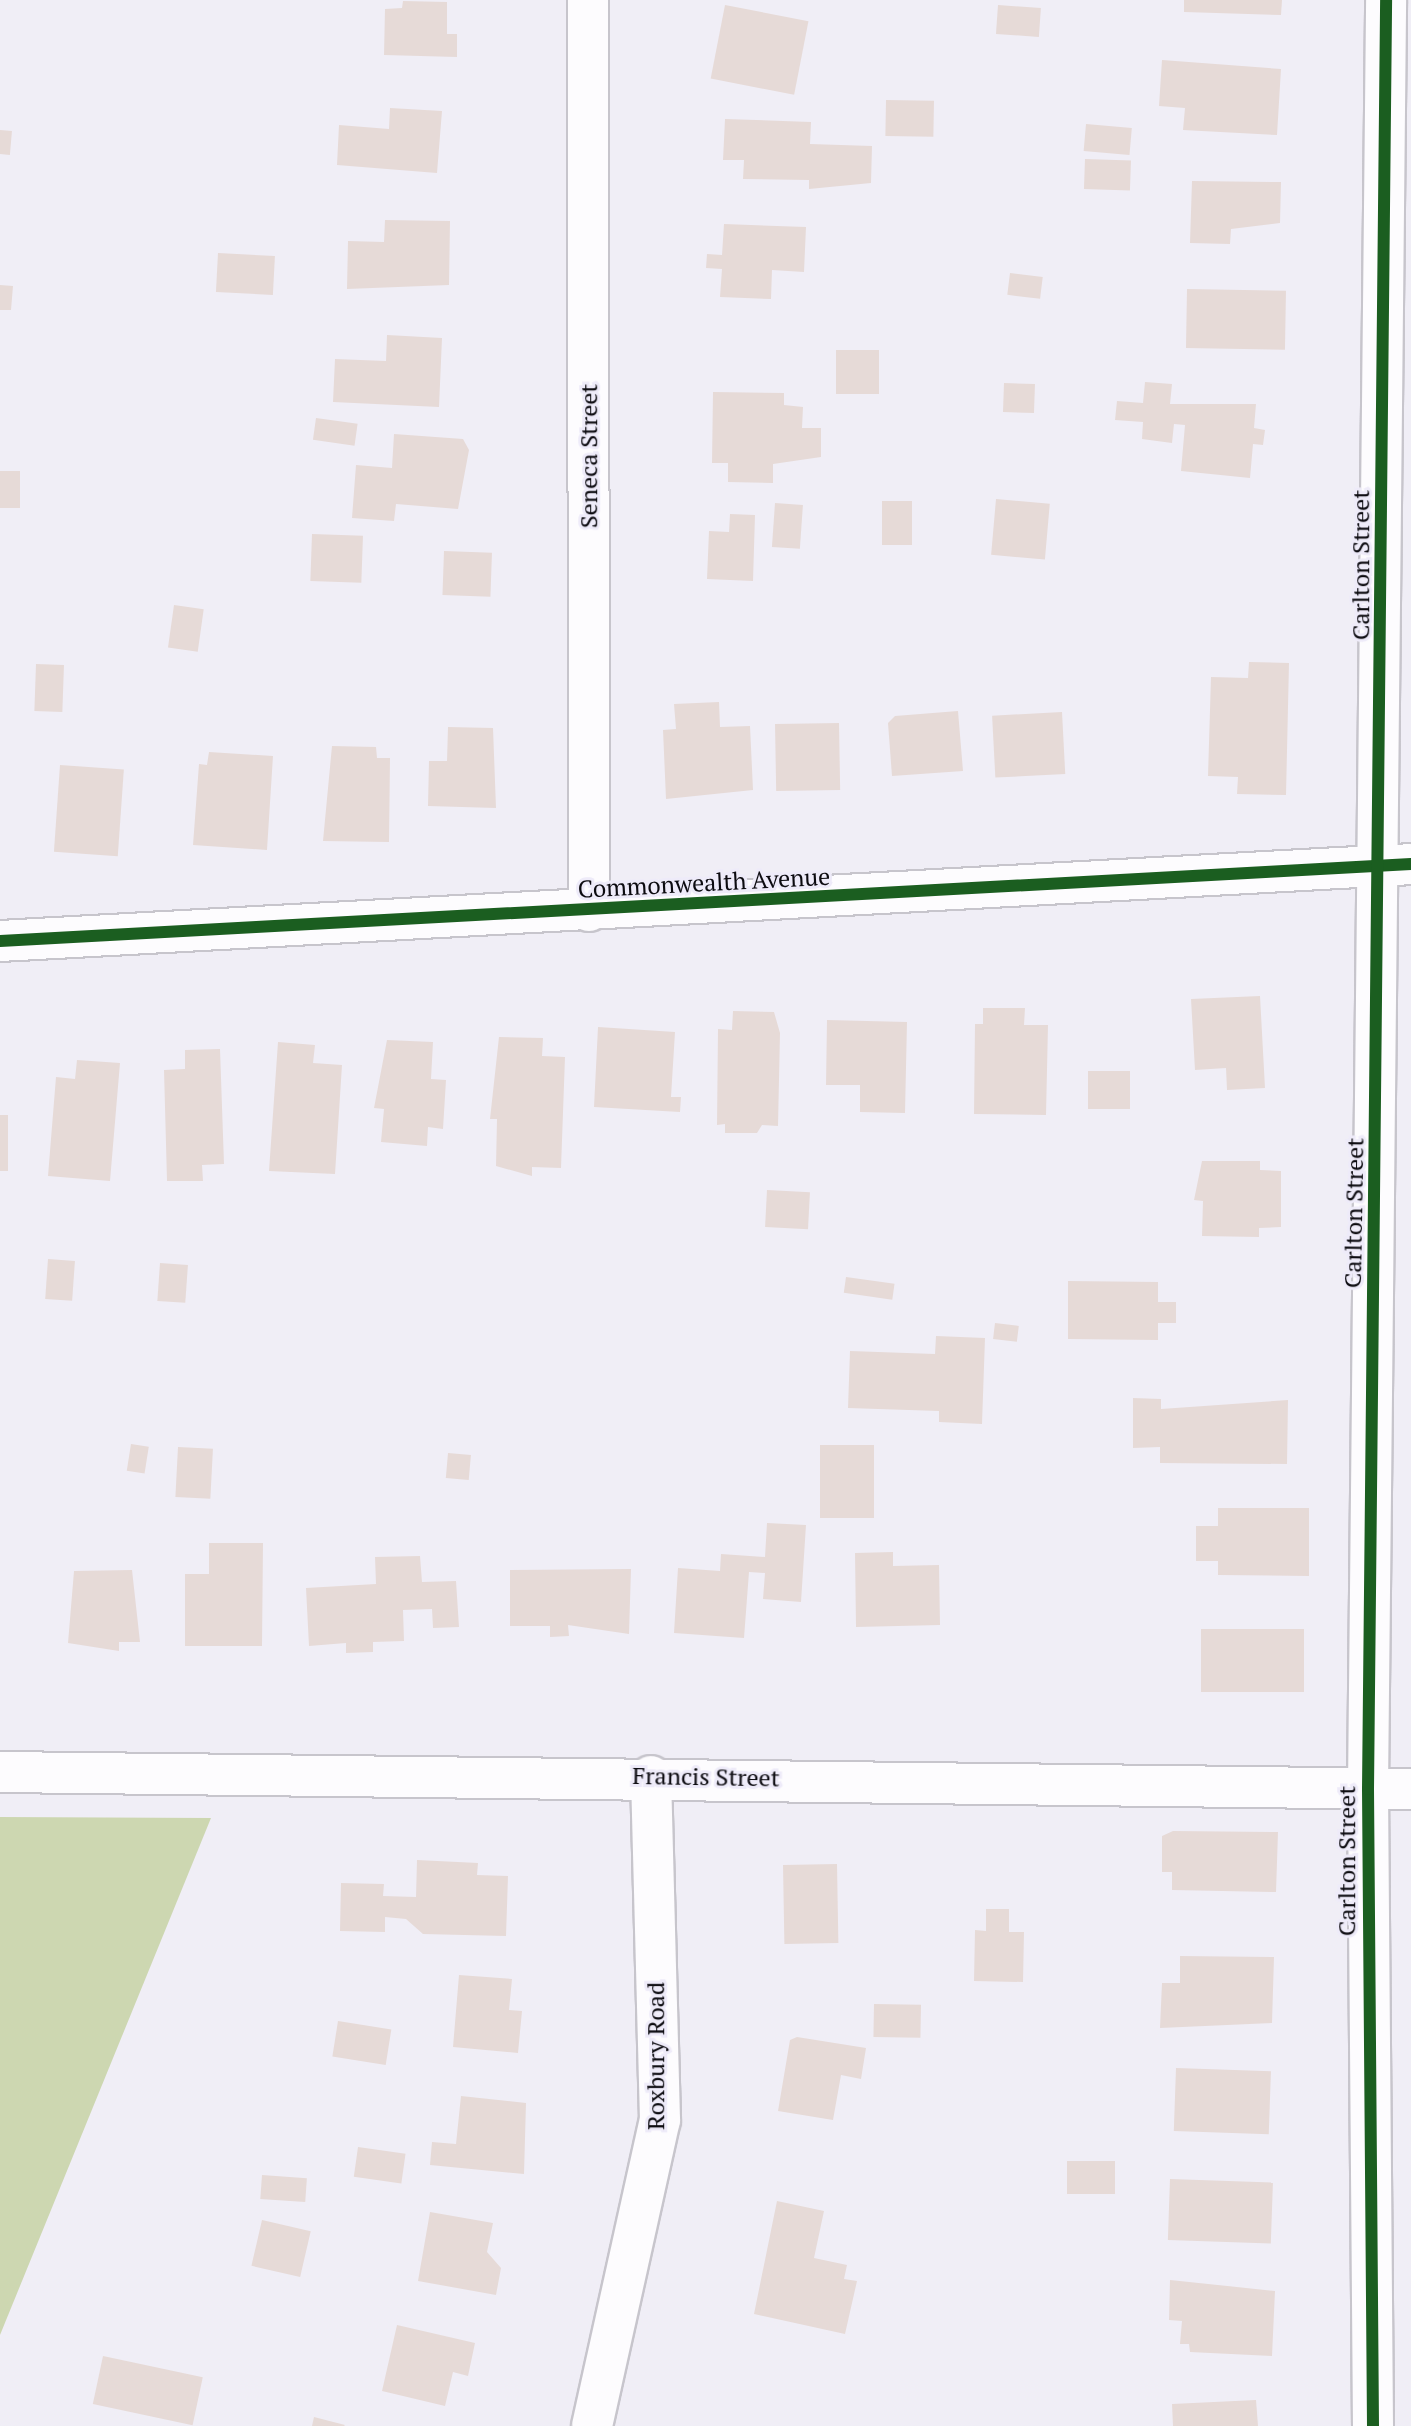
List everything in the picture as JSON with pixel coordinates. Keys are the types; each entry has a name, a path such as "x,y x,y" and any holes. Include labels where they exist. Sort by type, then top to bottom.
{"street":[{"name":"Seneca Street","path":"588,0 589,911"},
{"name":"Carlton Street","path":"1373,2426 1368,1789 1396,865 1386,0"},
{"name":"Commonwealth Avenue","path":"0,941 1396,865"},
{"name":"Francis Street","path":"0,1772 651,1776 1411,1789"},
{"name":"Roxbury Road","path":"592,2426 660,2120 651,1776"}],"green space":[{"path":"0,1817 211,1818 0,2335"}],"building":[{"path":"1184,0 1282,0 1281,15 1184,12"},
{"path":"403,1 447,2 447,34 457,34 457,57 384,55 385,9 402,8"},
{"path":"725,5 808,21 794,95 711,79"},
{"path":"998,5 1041,8 1039,37 996,34"},
{"path":"1162,60 1281,69 1277,135 1183,130 1185,108 1159,106"},
{"path":"886,100 934,101 933,137 885,136"},
{"path":"390,108 442,111 437,173 337,165 339,125 389,129"},
{"path":"725,119 811,122 810,144 872,146 871,183 809,189 809,180 743,179 744,160 723,160"},
{"path":"1086,124 1132,128 1129,155 1084,151"},
{"path":"0,130 12,131 10,155 0,154"},
{"path":"1085,159 1131,161 1130,191 1084,189"},
{"path":"1192,181 1281,182 1280,223 1231,229 1230,244 1190,243"},
{"path":"385,220 450,221 449,285 347,289 348,241 384,242"},
{"path":"724,224 806,227 804,272 772,270 771,299 720,297 722,269 706,268 707,254 722,255"},
{"path":"218,253 275,256 273,295 216,292"},
{"path":"1010,273 1043,277 1040,299 1007,295"},
{"path":"0,285 13,286 11,310 0,310"},
{"path":"1187,289 1286,291 1285,350 1186,348"},
{"path":"387,335 442,338 439,407 333,402 335,359 386,361"},
{"path":"836,350 879,350 879,394 836,394"},
{"path":"1145,382 1172,384 1170,404 1256,404 1254,428 1265,430 1263,445 1253,444 1250,478 1181,471 1185,425 1174,424 1172,443 1142,439 1143,422 1115,420 1117,401 1143,403"},
{"path":"1004,383 1035,384 1034,413 1003,412"},
{"path":"713,392 784,393 784,405 803,407 802,428 821,428 821,457 773,464 773,483 728,482 728,463 712,463"},
{"path":"316,418 358,424 355,446 313,440"},
{"path":"394,434 463,439 469,450 458,509 396,504 394,521 352,518 356,465 392,468"},
{"path":"0,471 20,471 20,508 0,508"},
{"path":"996,499 1050,504 1045,559 991,555"},
{"path":"882,501 912,501 912,545 882,545"},
{"path":"775,503 803,505 800,549 772,547"},
{"path":"730,514 755,515 753,581 707,579 709,531 729,532"},
{"path":"312,534 363,536 361,583 310,581"},
{"path":"444,551 492,553 490,597 442,595"},
{"path":"174,605 204,609 198,652 168,648"},
{"path":"1249,662 1289,663 1286,795 1237,794 1238,777 1208,776 1211,677 1248,678"},
{"path":"36,664 64,665 62,712 34,711"},
{"path":"719,702 720,727 750,726 753,790 666,799 663,730 676,729 674,704"},
{"path":"958,711 963,771 892,776 888,723 895,716"},
{"path":"1062,712 1065,774 995,778 992,716"},
{"path":"839,723 840,790 776,791 775,724"},
{"path":"448,727 493,728 496,808 428,806 429,761 447,761"},
{"path":"332,746 376,747 377,758 390,758 389,842 323,841"},
{"path":"209,752 273,756 267,850 193,845 199,764 207,765"},
{"path":"60,765 124,769 118,856 54,852"},
{"path":"1260,996 1265,1088 1227,1090 1226,1068 1195,1070 1191,999"},
{"path":"983,1008 1025,1008 1024,1025 1048,1025 1046,1115 974,1114 975,1024 983,1024"},
{"path":"733,1011 774,1012 780,1033 778,1126 762,1125 757,1133 725,1133 725,1124 717,1125 718,1029 732,1030"},
{"path":"827,1020 907,1022 905,1113 860,1112 860,1085 826,1085"},
{"path":"598,1027 675,1032 671,1097 681,1097 680,1112 594,1107"},
{"path":"499,1037 543,1038 542,1056 565,1057 561,1168 532,1167 532,1176 496,1166 497,1119 490,1119"},
{"path":"387,1040 433,1042 431,1079 446,1080 443,1129 428,1127 427,1146 381,1142 384,1109 374,1108"},
{"path":"278,1042 315,1045 313,1063 342,1065 335,1174 269,1171"},
{"path":"220,1049 224,1164 202,1165 203,1181 167,1181 164,1070 185,1069 185,1050"},
{"path":"77,1060 120,1063 110,1181 48,1176 56,1077 75,1079"},
{"path":"1088,1071 1130,1071 1130,1109 1088,1109"},
{"path":"0,1115 8,1115 8,1171 0,1171"},
{"path":"1202,1161 1260,1161 1260,1170 1281,1171 1281,1227 1259,1228 1259,1237 1202,1236 1203,1201 1194,1200"},
{"path":"767,1190 810,1192 808,1229 765,1227"},
{"path":"48,1259 75,1261 72,1301 45,1299"},
{"path":"160,1263 188,1265 185,1303 157,1301"},
{"path":"846,1277 895,1284 892,1300 844,1293"},
{"path":"1068,1281 1158,1282 1158,1302 1176,1302 1176,1323 1158,1323 1158,1340 1068,1339"},
{"path":"995,1323 1019,1326 1017,1342 993,1339"},
{"path":"936,1336 985,1338 982,1424 939,1422 939,1411 848,1408 850,1351 935,1354"},
{"path":"1133,1398 1161,1399 1161,1409 1288,1400 1287,1464 1160,1463 1160,1447 1133,1448"},
{"path":"131,1444 149,1447 145,1473 127,1471"},
{"path":"820,1445 874,1445 874,1518 820,1518"},
{"path":"178,1447 213,1449 210,1499 175,1497"},
{"path":"448,1453 471,1455 469,1480 446,1478"},
{"path":"1218,1508 1309,1508 1309,1576 1218,1575 1218,1561 1196,1561 1196,1526 1218,1526"},
{"path":"767,1523 806,1525 801,1602 763,1599 765,1573 749,1572 744,1638 674,1633 678,1568 720,1571 721,1554 765,1557"},
{"path":"209,1543 263,1543 262,1646 185,1646 185,1574 209,1574"},
{"path":"893,1552 893,1566 939,1565 940,1625 856,1627 855,1553"},
{"path":"420,1556 422,1582 456,1581 459,1627 433,1628 432,1609 403,1610 404,1641 373,1642 373,1652 346,1653 346,1643 309,1646 306,1588 376,1584 375,1557"},
{"path":"631,1569 629,1634 568,1625 569,1636 550,1637 550,1626 510,1626 510,1570"},
{"path":"132,1570 140,1642 119,1642 119,1651 68,1643 74,1571"},
{"path":"1201,1629 1304,1629 1304,1692 1201,1692"},
{"path":"1173,1831 1278,1832 1276,1892 1172,1890 1172,1872 1162,1872 1162,1836"},
{"path":"417,1860 478,1863 477,1875 508,1876 506,1936 423,1934 406,1919 385,1917 385,1932 340,1931 341,1883 384,1884 383,1896 416,1897"},
{"path":"837,1864 838,1943 784,1944 783,1865"},
{"path":"986,1909 1009,1909 1009,1932 1024,1932 1023,1982 974,1981 975,1930 986,1931"},
{"path":"1180,1956 1274,1957 1272,2023 1160,2028 1162,1983 1180,1983"},
{"path":"459,1975 512,1979 509,2010 522,2011 518,2053 453,2047"},
{"path":"874,2004 921,2005 920,2038 873,2037"},
{"path":"338,2021 391,2029 386,2065 332,2057"},
{"path":"797,2037 866,2048 861,2079 841,2075 833,2120 778,2111 790,2040"},
{"path":"1176,2068 1271,2071 1269,2134 1174,2131"},
{"path":"461,2096 526,2103 524,2174 430,2165 432,2142 456,2144"},
{"path":"358,2147 406,2154 401,2183 354,2177"},
{"path":"1067,2161 1115,2161 1115,2194 1067,2194"},
{"path":"262,2175 307,2178 305,2202 260,2199"},
{"path":"1170,2179 1273,2183 1271,2244 1168,2240"},
{"path":"777,2201 824,2211 814,2258 847,2265 844,2279 857,2281 845,2334 754,2314"},
{"path":"430,2212 493,2223 487,2252 501,2268 496,2295 418,2281"},
{"path":"262,2220 311,2231 300,2277 251,2266"},
{"path":"1170,2280 1275,2291 1272,2356 1190,2352 1189,2344 1180,2344 1182,2321 1169,2320"},
{"path":"397,2325 475,2343 468,2376 453,2372 445,2406 382,2391"},
{"path":"103,2356 203,2377 193,2425 93,2404"},
{"path":"1256,2400 1258,2426 1173,2426 1172,2404"},
{"path":"314,2417 345,2425 312,2426"}],"cycle path":[{"path":"1373,2426 1368,1789 1386,0"},
{"path":"0,941 1411,864"}]}
